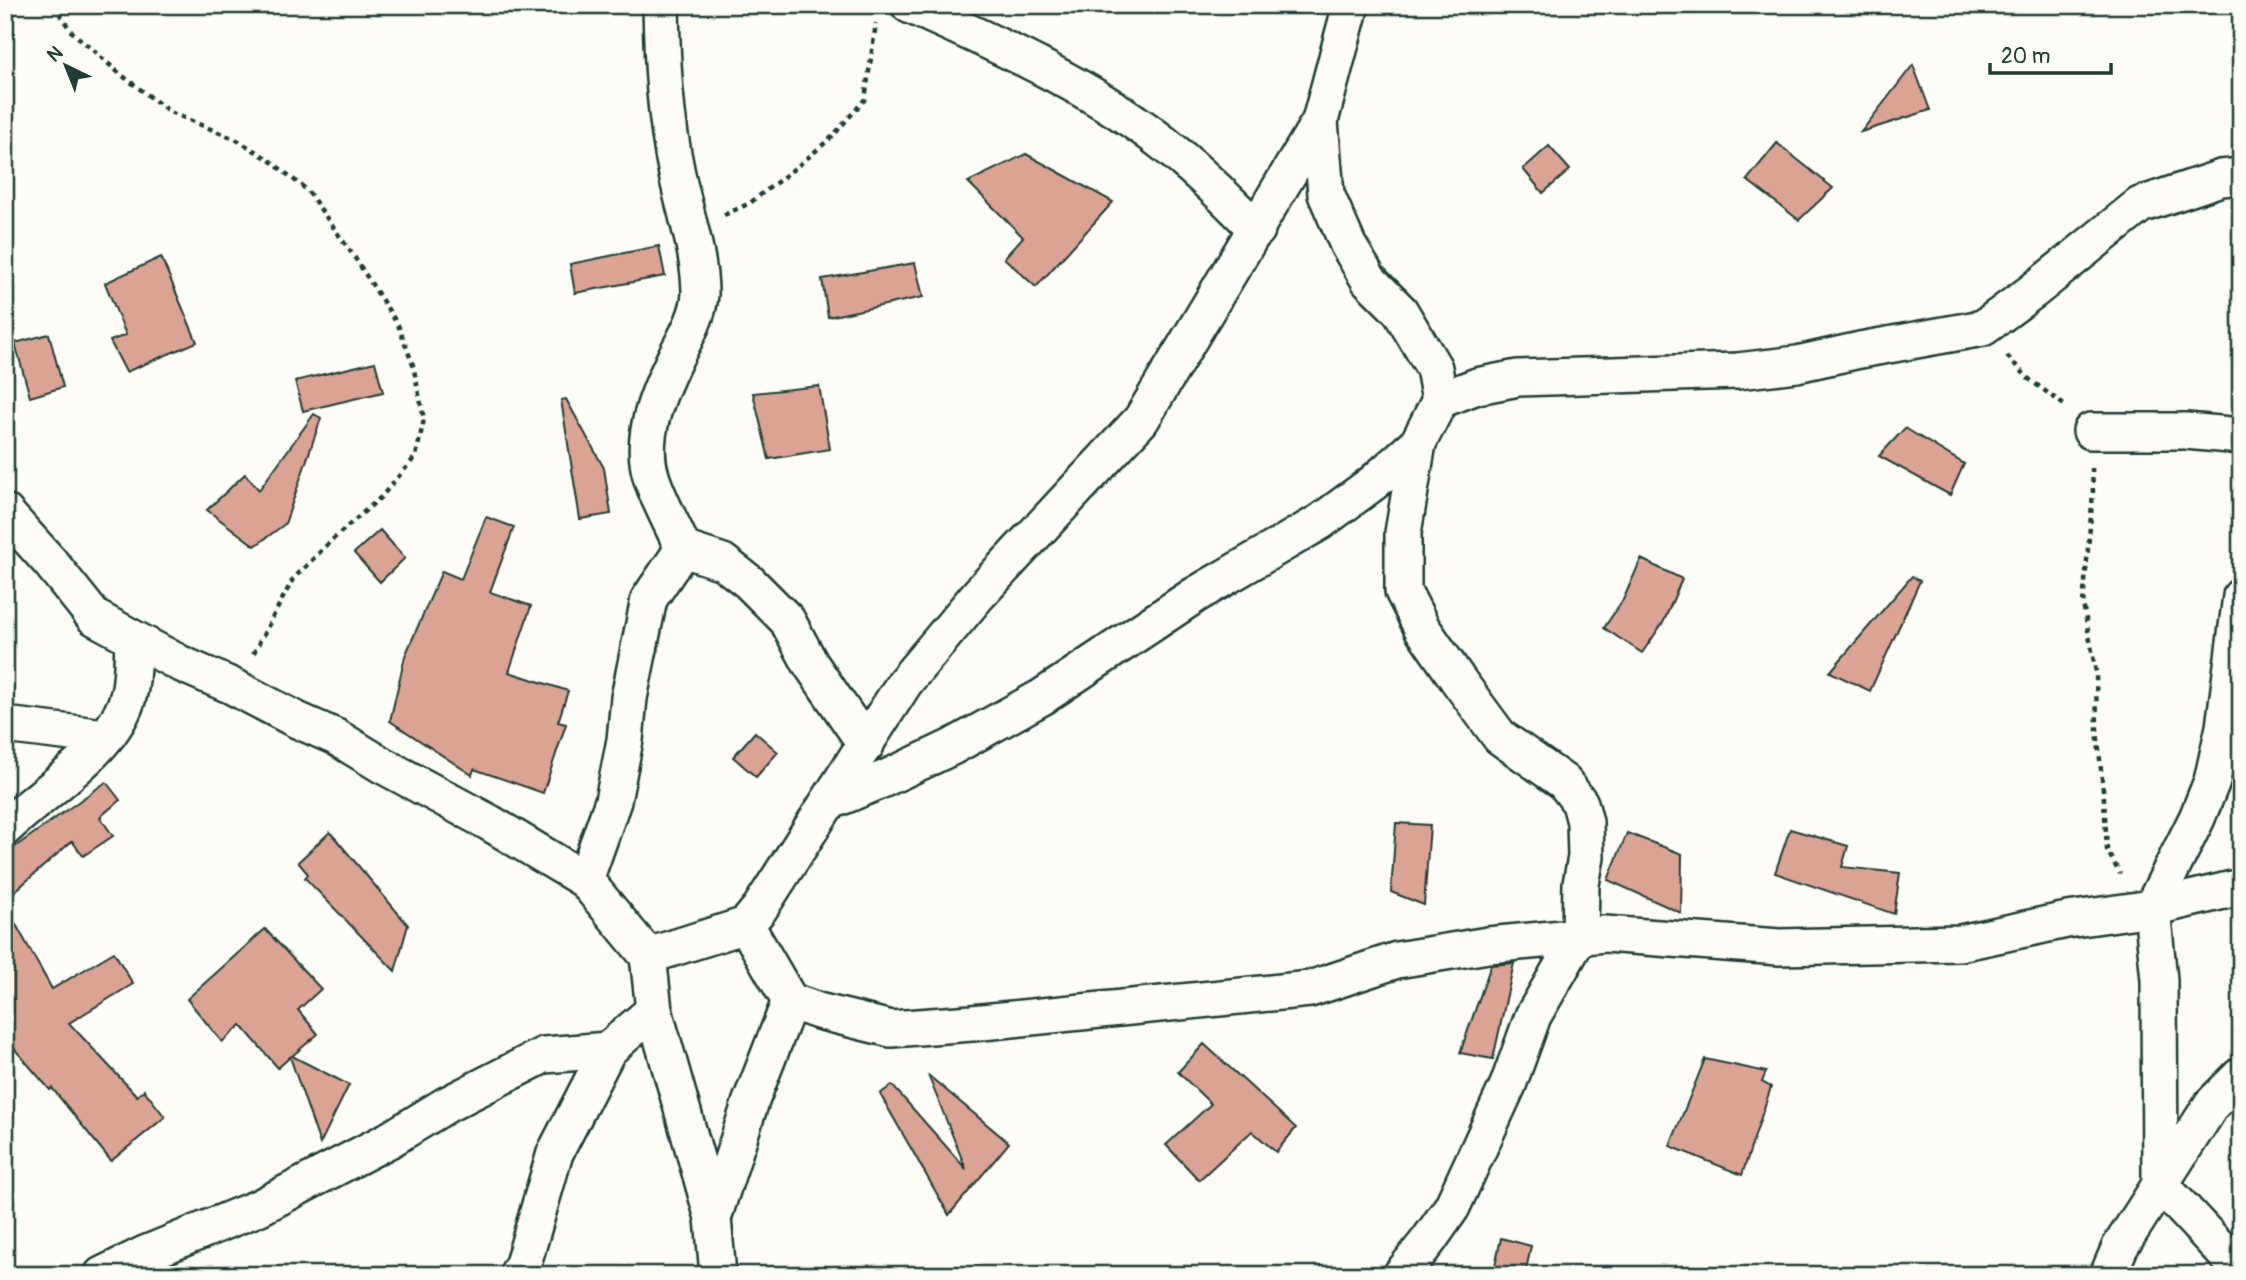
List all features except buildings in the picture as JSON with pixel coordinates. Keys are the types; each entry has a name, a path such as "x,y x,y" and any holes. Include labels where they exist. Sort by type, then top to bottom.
{"street":[{"path":"661,5 665,113 691,223 700,296 691,326 664,379 646,444 651,475 683,549 723,562 749,582 787,620 810,663 866,744"},
{"path":"648,956 746,925 760,908 905,682 978,595 1141,420 1320,121 1350,5"},
{"path":"893,12 1008,50 1103,103 1158,139 1227,199 1257,230"},
{"path":"1320,121 1325,194 1348,245 1369,280 1399,311 1434,368 1440,400 1418,443 1403,533 1403,591 1422,628 1500,737 1564,782 1580,803 1585,822 1586,857 1581,884 1580,935 1533,1016 1508,1085 1452,1207 1401,1275"},
{"path":"1440,400 1478,386 1518,378 1738,371 1797,364 1983,328 2140,205 2210,181 2241,176"},
{"path":"2091,431 2186,431 2241,436"},
{"path":"829,802 952,747 1042,697 1195,595 1320,522 1373,483 1418,443"},
{"path":"5,512 94,617 179,663 336,737 490,823 585,880 648,956 654,1010 713,1218 718,1275"},
{"path":"585,880 613,801 625,740 629,698 649,598 683,549"},
{"path":"2241,596 2224,727 2212,781 2191,830 2145,908 2159,980 2160,1184 2241,1270"},
{"path":"5,828 68,775 105,737 123,709 129,692 133,639"},
{"path":"5,724 105,737"},
{"path":"746,925 790,1001 818,1011 891,1029 1310,989 1396,960 1488,945 1580,935 1605,934 1779,947 1960,943 2241,887"},
{"path":"713,1218 751,1101 790,1001"},
{"path":"517,1275 523,1264 555,1153 608,1050 654,1010"},
{"path":"102,1275 145,1254 260,1207 389,1140 446,1105 544,1055 608,1050"},
{"path":"2108,1275 2120,1247 2212,1104 2241,1075"}],"path":[{"path":"54,5 71,31 119,73 170,112 237,141 268,159 307,190 398,325 413,365 424,419 416,456 381,497 293,579 232,686"},
{"path":"691,223 707,224 750,203 832,137 865,99 893,12"},
{"path":"1983,328 2029,379 2069,408 2091,431 2092,493 2083,604 2096,672 2097,730 2106,850 2145,908"}]}
